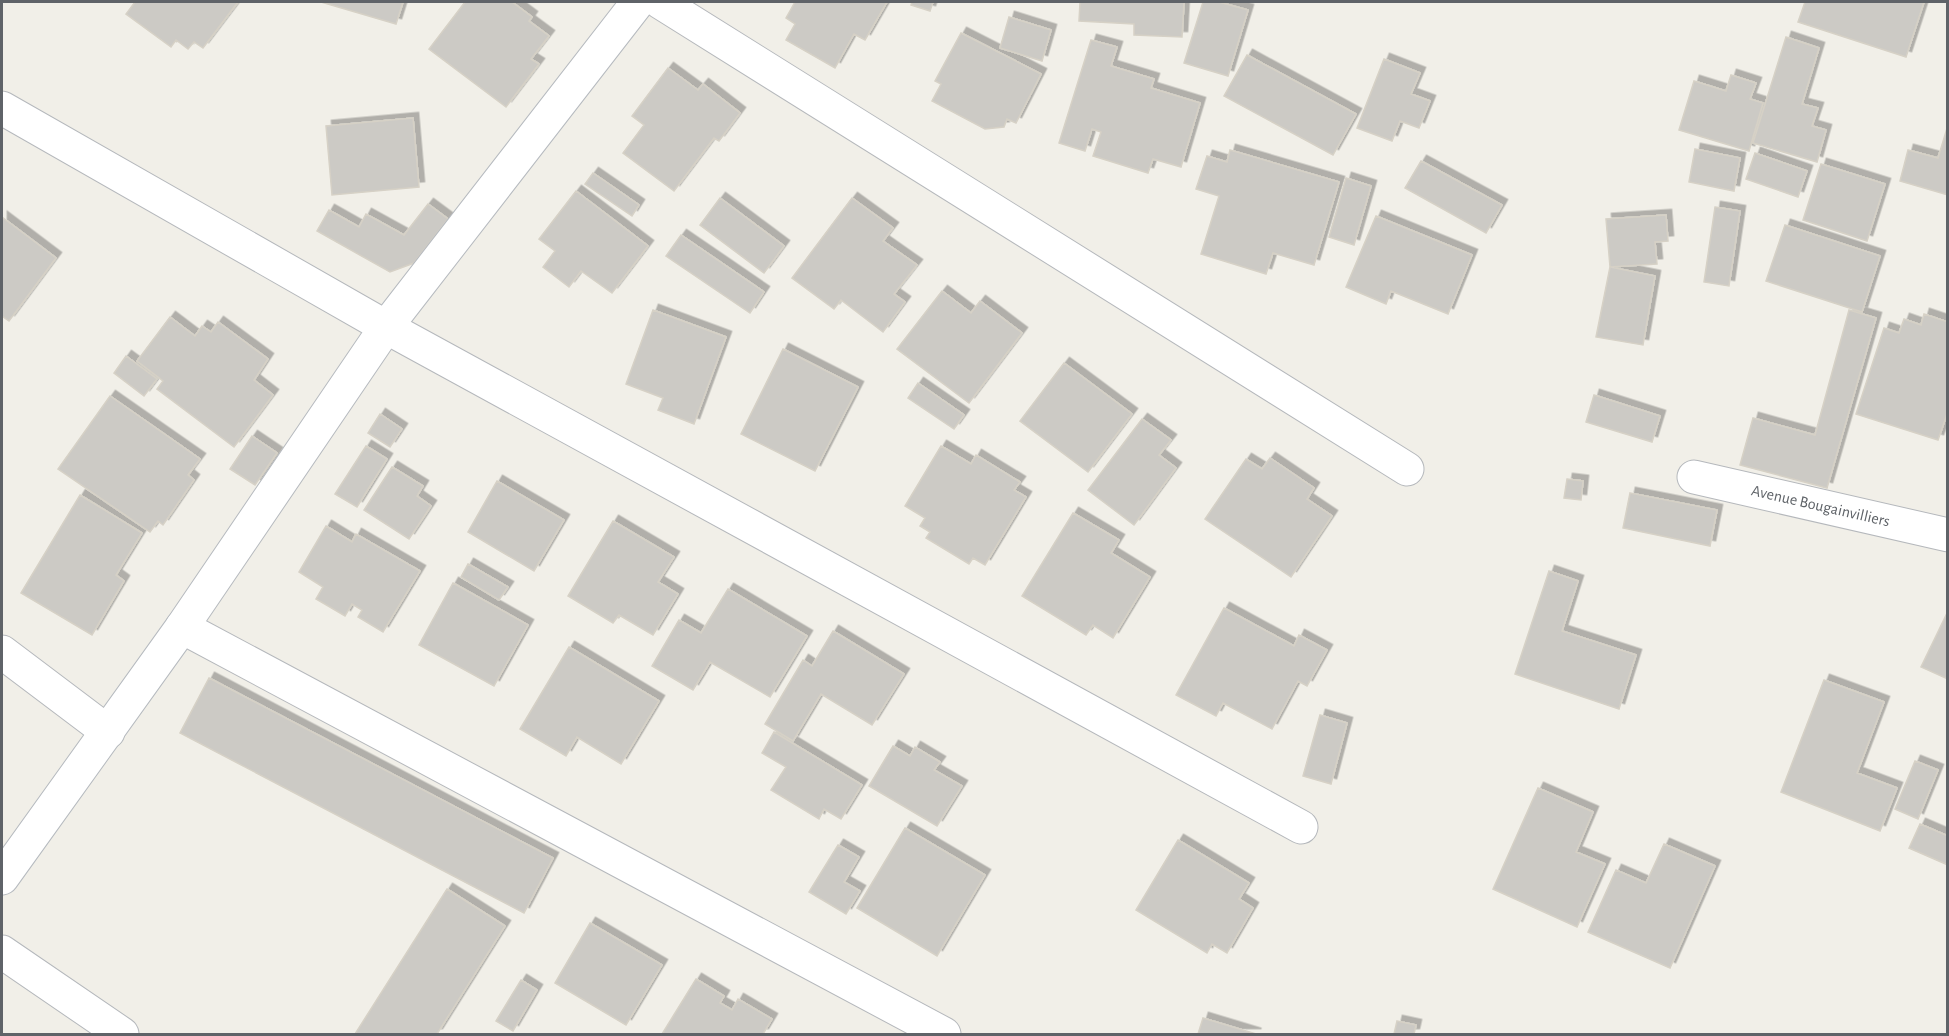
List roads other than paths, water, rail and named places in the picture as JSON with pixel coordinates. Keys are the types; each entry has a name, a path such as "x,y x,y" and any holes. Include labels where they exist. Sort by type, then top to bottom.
{"street":[{"path":"2,878 182,627 386,327 638,2"},
{"path":"660,2 1407,469"},
{"path":"2,108 386,327 1301,827"},
{"name":"Avenue Bougainvilliers","path":"1694,477 1947,535"},
{"path":"182,627 944,1035"},
{"path":"2,652 108,732"},
{"path":"2,952 122,1035"}]}
